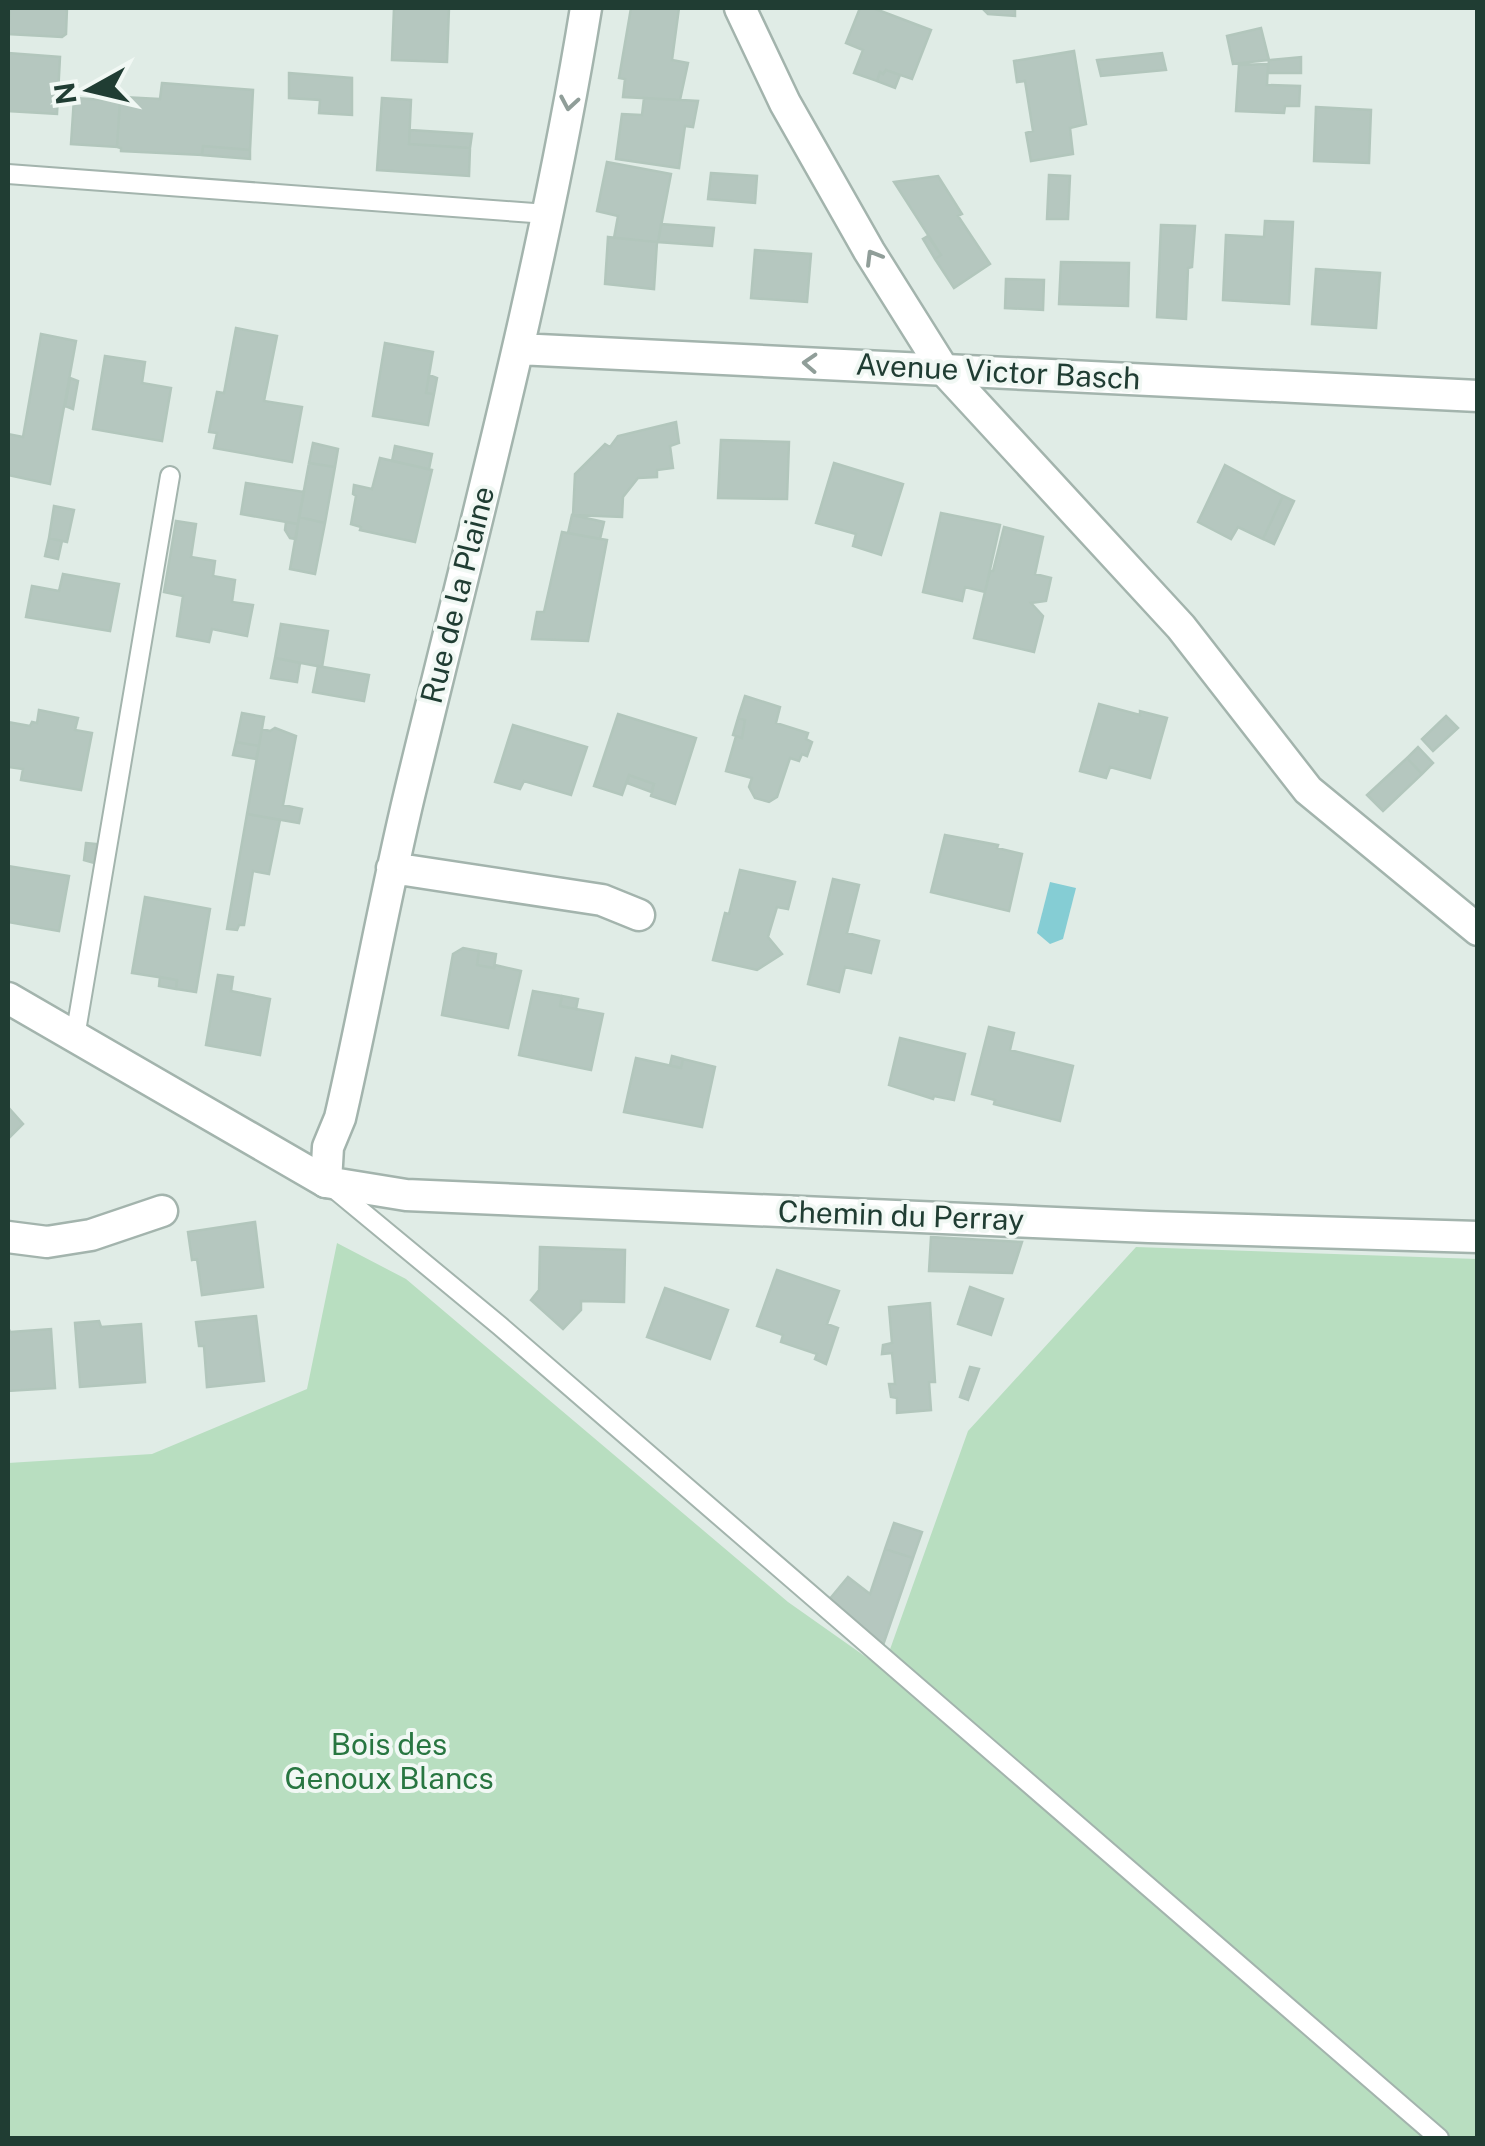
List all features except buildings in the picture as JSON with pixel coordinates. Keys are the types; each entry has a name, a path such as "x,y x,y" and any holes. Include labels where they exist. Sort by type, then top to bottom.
{"street":[{"name":"Rue de la Plaine","path":"326,1182 328,1147 344,1101 392,868 518,349 586,8"},
{"path":"740,8 785,104 869,251 943,369 1128,567 1308,790 1478,930"},
{"name":"Avenue Victor Basch","path":"518,349 1478,396"},
{"path":"392,868 602,900 639,915"},
{"path":"8,998 326,1182"},
{"name":"Chemin du Perray","path":"326,1182 425,1196 1478,1237"},
{"path":"8,1236 47,1242 62,1240 91,1235 162,1211"}],"lane":[{"path":"8,174 547,214"},
{"path":"75,1037 170,476"},
{"path":"326,1182 500,1326 1439,2138"}],"green space":[{"name":"Bois des Genoux Blancs","path":"337,1243 406,1279 788,1602 883,1669 968,1431 1136,1247 1477,1259 1477,2138 8,2138 8,1463 152,1454 307,1389"}],"water":[{"path":"1050,882 1076,888 1063,939 1050,944 1037,933"}]}
